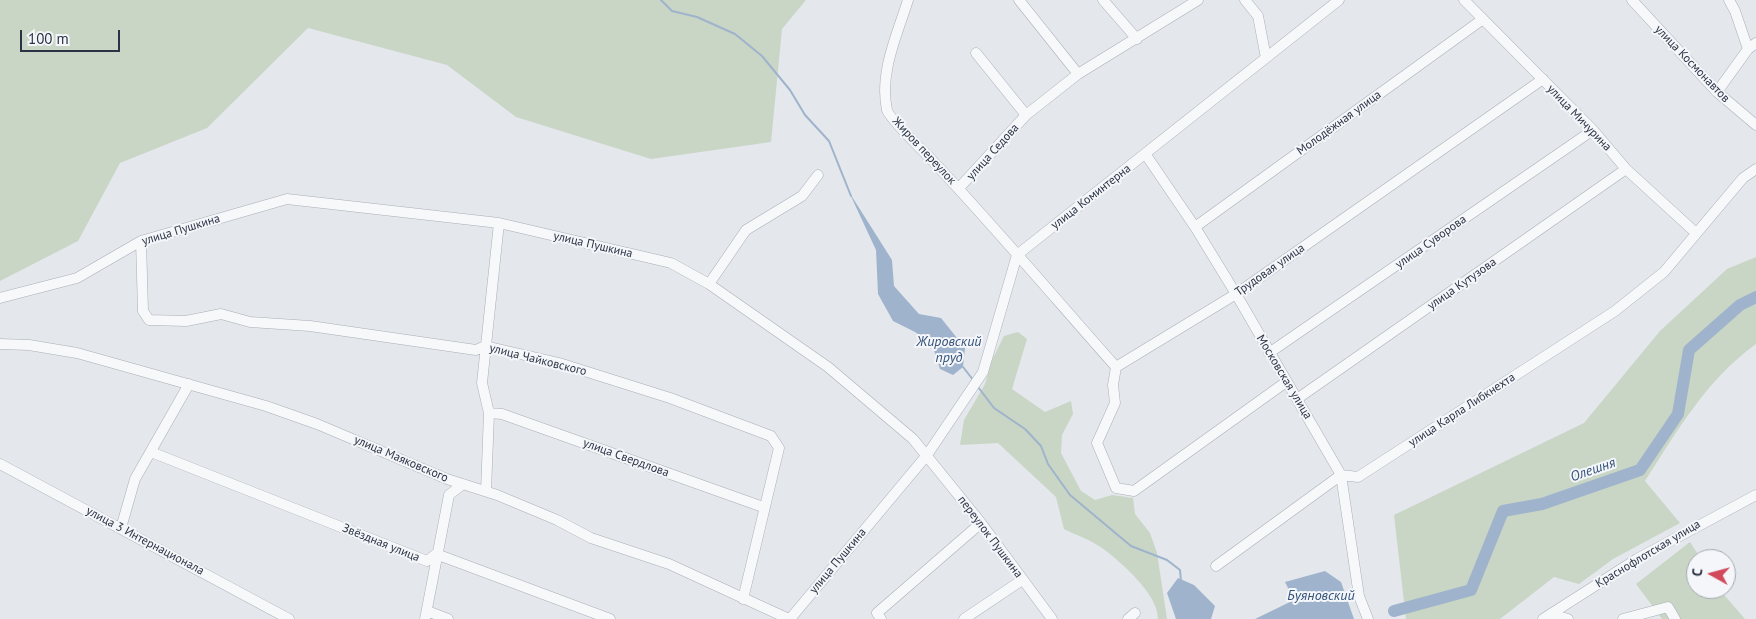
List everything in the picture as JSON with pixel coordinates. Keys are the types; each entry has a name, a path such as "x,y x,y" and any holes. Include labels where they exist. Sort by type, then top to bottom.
{"street":[{"name":"Жиров переулок","path":"908,0 890,57 885,86 888,112 986,217 1016,256"},
{"path":"1019,0 1078,74"},
{"path":"1103,0 1137,40"},
{"name":"улица Седова","path":"959,188 1026,115 1078,74 1137,40 1198,0"},
{"path":"1245,0 1258,16 1266,58"},
{"name":"улица Коминтерна","path":"1016,256 1146,155 1339,0"},
{"name":"улица Мичурина","path":"1464,0 1594,130 1626,169 1696,233"},
{"name":"улица Космонавтов","path":"1632,0 1716,92 1756,125"},
{"path":"1716,92 1752,46 1729,0"},
{"name":"Молодёжная улица","path":"1195,227 1483,19"},
{"name":"улица Седова","path":"976,53 1026,115"},
{"name":"Трудовая улица","path":"1116,367 1236,294 1543,79"},
{"name":"улица Суворова","path":"1269,353 1594,130"},
{"name":"Московская улица","path":"1146,155 1195,227 1236,294 1341,475 1359,596 1368,619"},
{"name":"улица Кутузова","path":"1297,399 1626,169"},
{"name":"улица Карла Либкнехта","path":"1358,477 1615,311 1664,272 1743,178 1756,169"},
{"path":"709,284 746,230 802,196 818,175"},
{"name":"улица Пушкина","path":"0,298 77,278 141,241 287,199 499,223 671,263 709,284 828,367 914,439 927,455 789,619"},
{"path":"486,491 488,413 482,383 499,223"},
{"name":"улица Чайковского","path":"141,241 143,311 149,320 186,321 221,314 250,322 310,326 476,350 485,346 559,363 670,398 771,436 779,448 763,507 743,599"},
{"path":"1016,256 1116,367 1115,403 1096,443 1116,488 1134,491 1286,382"},
{"path":"927,455 984,372 1016,256"},
{"name":"улица Маяковского","path":"0,344 29,345 77,353 266,406 317,424 463,484 486,491 557,520 591,538 669,564 789,619"},
{"path":"121,528 135,479 189,384"},
{"name":"улица Свердлова","path":"488,413 502,414 763,507"},
{"name":"Звёздная улица","path":"151,452 427,561 436,554 610,619"},
{"name":"переулок Пушкина","path":"927,455 981,523 1052,619"},
{"name":"улица 3 Интернационала","path":"0,464 289,619"},
{"path":"1216,566 1341,475 1358,477 1345,498"},
{"path":"448,619 426,615 436,554 449,495 463,484"},
{"name":"Краснофлотская улица","path":"1547,617 1637,559 1756,494"},
{"path":"881,619 877,613 981,523"},
{"path":"964,619 1022,580"},
{"path":"1623,619 1668,607 1675,619"},
{"path":"1547,617 1568,619"}],"green space":[{"path":"0,0 806,0 782,29 771,142 651,159 516,117 447,65 308,28 207,128 120,163 78,241 0,281"},
{"path":"1756,257 1756,344 1722,373 1694,407 1645,481 1680,523 1613,559 1579,584 1554,577 1500,619 1406,619 1394,515 1584,423 1660,331 1727,269"},
{"path":"1018,332 1027,339 1012,389 1045,412 1071,401 1073,414 1062,435 1061,453 1081,491 1095,500 1112,495 1133,498 1135,514 1150,533 1157,553 1167,619 1158,619 1152,599 1137,579 1119,561 1098,545 1064,529 1056,497 998,443 960,445 964,420 985,384 992,360 1004,336"},
{"path":"1690,542 1695,549 1686,549 1686,599 1728,599 1745,619 1662,619 1636,584"}],"water":[{"name":"Жировский пруд","path":"849,192 892,260 894,286 919,314 941,318 965,348 963,367 953,375 940,369 932,344 915,332 893,321 878,294 876,250"},
{"name":"Буяновский","path":"1325,571 1341,582 1354,619 1255,619 1294,600 1285,582"},
{"path":"1178,578 1194,585 1215,606 1211,619 1176,619 1167,593"}],"waterway":[{"path":"661,0 672,11 697,17 735,34 762,56 790,90 805,115 829,141 851,196"},
{"name":"Олешня","path":"1394,611 1471,590 1503,511 1542,504 1640,470 1678,414 1689,350 1740,305 1756,297"},
{"path":"963,367 974,381"},
{"path":"978,387 994,408 1025,429 1041,446 1048,464 1070,495 1131,546 1167,560 1180,570 1181,581"}]}
